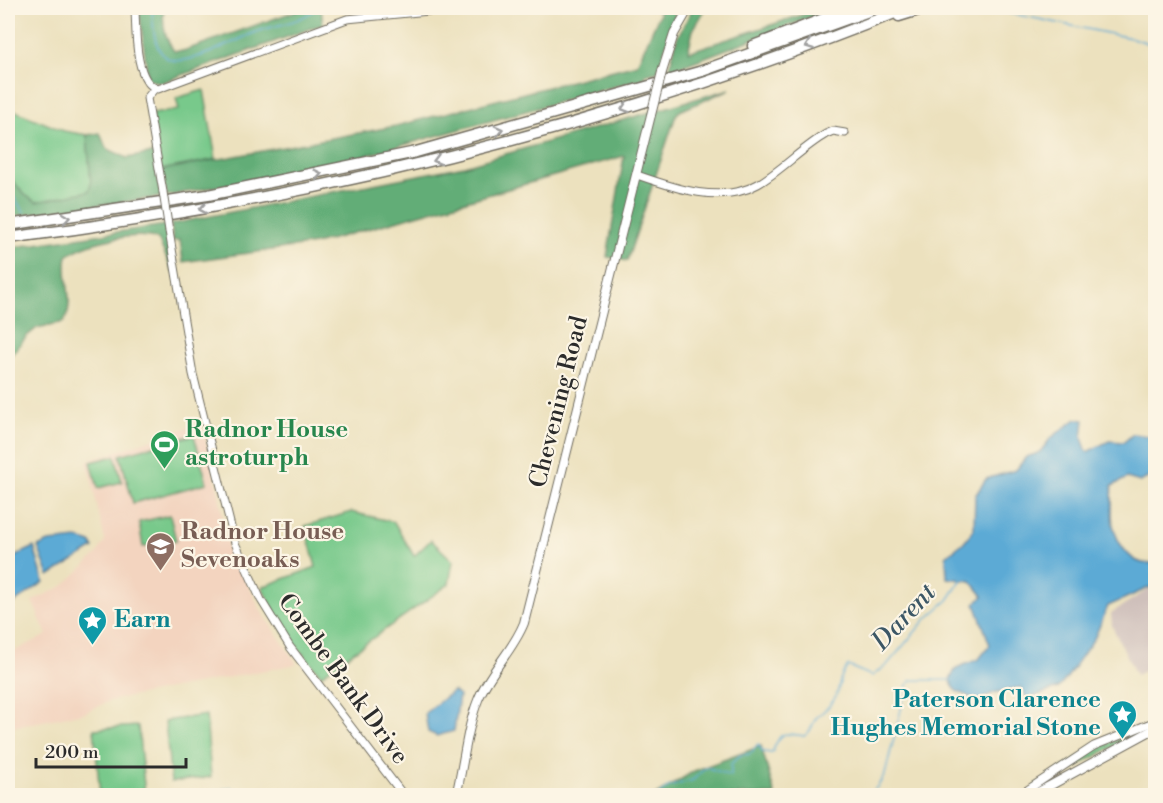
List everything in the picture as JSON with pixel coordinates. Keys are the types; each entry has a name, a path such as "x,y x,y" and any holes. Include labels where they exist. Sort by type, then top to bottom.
{"highway":[{"path":"672,79 852,8"},
{"path":"8,225 164,203 347,168 519,125 672,79 752,54 877,8"},
{"path":"8,237 194,210 426,163 534,134 667,94 907,8"},
{"path":"864,24 925,8"}],"main road":[{"name":"Chevening Road","path":"456,795 470,726 479,698 518,637 524,623 662,72 684,9"},
{"path":"1031,795 1155,726"}],"street":[{"name":"Combe Bank Drive","path":"135,8 139,56 193,374 239,552 261,600 290,647 404,795"},
{"path":"145,82 155,88 169,87 347,19 459,8"},
{"path":"147,98 155,88"},
{"path":"637,175 685,189 728,194 759,183 826,134 833,131 845,133"},
{"path":"1018,795 1094,746 1151,723 1155,726"}],"shaded area":[{"name":"Radnor House Sevenoaks","path":"201,423 219,494 229,553 234,556 260,609 297,664 109,701 84,713 8,728 8,654 47,635 32,601 63,586 96,555 105,541 87,461"},
{"path":"1155,585 1155,666 1136,675 1112,626 1111,613"}],"green space":[{"path":"139,8 164,8 164,31 174,51 183,51 304,8 321,8 323,24 160,83 148,79"},
{"path":"656,8 673,8 675,16 658,71 645,74 645,78 335,164 167,196 161,170 396,126 637,64 660,13"},
{"path":"693,8 706,8 693,30 688,52 823,8 835,8 669,71 677,38"},
{"path":"730,89 680,111 676,115 627,261 607,257 624,156 315,244 183,262 180,240 173,241 171,224 464,166"},
{"path":"204,90 216,159 161,170 152,114 179,110 176,98"},
{"path":"8,108 64,131 87,135 91,184 89,191 63,200 41,203 27,198 20,191 8,175"},
{"path":"100,133 106,148 127,158 154,153 161,197 8,217 8,175 25,195 36,202 89,191 91,184 87,135"},
{"path":"165,225 173,272 158,239 149,237 111,239 75,251 67,256 69,306 64,322 37,328 26,337 8,359 8,248"},
{"name":"Radnor House astroturph","path":"194,435 207,483 133,503 120,455"},
{"path":"115,456 122,482 98,488 91,462"},
{"path":"351,512 394,522 414,556 431,540 453,561 449,584 321,675 284,632 262,587 316,567 305,526"},
{"path":"170,515 176,541 143,547 139,522"},
{"path":"206,715 211,777 171,782 165,721"},
{"path":"1153,725 1035,789 1034,787 1090,751"},
{"path":"138,726 145,795 100,795 94,729"},
{"path":"761,746 775,795 656,795 694,771"}],"water":[{"path":"1076,419 1084,420 1082,438 1087,452 1109,441 1124,442 1133,434 1155,437 1155,474 1140,482 1127,478 1112,486 1112,520 1118,540 1128,554 1140,562 1155,562 1155,585 1108,606 1095,637 1058,688 1027,699 1021,687 993,693 979,701 956,691 950,680 956,668 979,659 990,645 975,604 983,596 971,581 947,578 946,556 963,543 974,529 975,496 986,479 1016,470 1026,457 1039,453 1051,438"},
{"path":"78,539 91,543 94,548 49,576 38,547 49,542"},
{"path":"34,547 44,582 8,607 8,560"},
{"path":"453,691 459,696 454,731 437,736 428,732 425,713"}],"waterway":[{"path":"152,8 156,43 162,54 175,60 198,57 254,33 302,17 317,8"},
{"path":"984,8 1136,39 1156,46"},
{"path":"8,189 24,212"},
{"name":"Darent","path":"657,796 668,787 693,780 706,767 731,776 731,764 740,755 750,754 758,744 763,752 772,753 783,735 804,736 807,734 817,717 828,708 834,699 848,666 872,676 887,665 925,620 948,600 962,579"},
{"path":"867,796 878,786 885,774 907,685 912,680 950,680"},
{"path":"193,796 231,788 244,796"}],"place":[{"name":"Radnor House astroturph","path":"164,470"},
{"name":"Radnor House Sevenoaks","path":"160,572"},
{"name":"Earn","path":"93,646"},
{"name":"Paterson Clarence Hughes Memorial Stone","path":"1122,740"}]}
